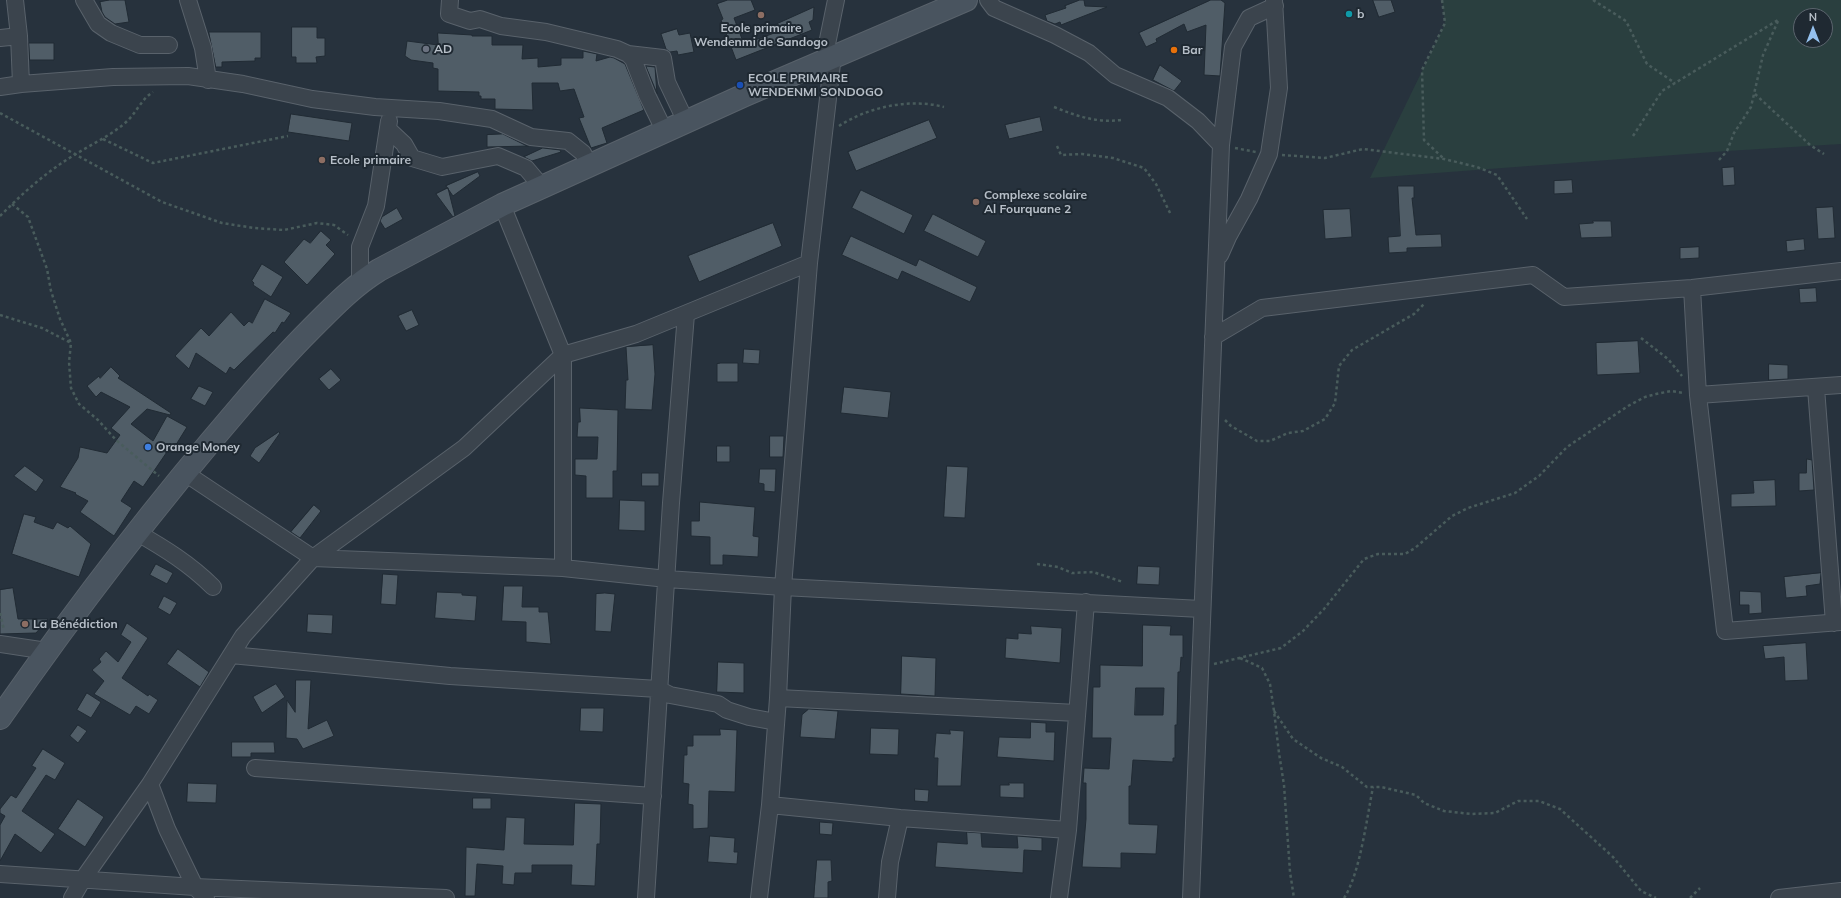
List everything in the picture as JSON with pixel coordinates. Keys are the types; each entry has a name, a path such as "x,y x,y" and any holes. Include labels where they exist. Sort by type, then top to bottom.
{"street":[{"path":"15,0 19,36 21,84"},
{"path":"84,0 98,24 111,33 140,45 169,45"},
{"path":"188,0 201,41 208,80"},
{"path":"450,0 449,14 470,21 480,19 501,26 546,32 617,49 628,54 663,58 667,82 686,122"},
{"path":"833,56 826,49 836,0"},
{"path":"0,718 47,651 136,532 204,448 262,380 340,299 360,282 379,270 502,205 833,56 966,0"},
{"path":"988,0 994,8 1055,35 1089,53 1115,76 1168,98 1198,121 1221,145"},
{"path":"1191,898 1199,664 1221,145 1233,47 1249,18 1274,3 1279,88 1269,154 1249,199 1228,237 1217,264"},
{"path":"0,38 19,36"},
{"path":"628,54 633,59 647,94 665,132"},
{"path":"758,898 770,805 778,698 782,587 809,263 833,56"},
{"path":"0,87 113,77 188,76 243,84 312,99 391,108 439,111 492,119 531,137 568,141 583,153 590,166"},
{"path":"360,282 360,247 363,236 376,206 391,108"},
{"path":"388,129 404,144 412,158 442,167 498,156 526,168 542,187"},
{"path":"502,205 564,355 563,568"},
{"path":"72,898 82,879 150,784 243,636 313,558 464,448 564,355 636,334 809,263"},
{"path":"1213,337 1262,308 1533,275 1564,297 1692,288 1841,271"},
{"path":"1692,288 1698,395 1725,631 1837,622 1816,388"},
{"path":"646,898 658,689 686,314"},
{"path":"1698,395 1816,388 1841,385"},
{"path":"179,479 313,558 563,568 667,579 782,587 1202,609"},
{"path":"136,532 172,553 201,575 213,587"},
{"path":"1060,898 1068,830 1086,602"},
{"path":"0,644 47,651"},
{"path":"231,655 450,676 658,689 670,695 718,704 727,710 748,717 776,722"},
{"path":"778,698 1077,713"},
{"path":"255,768 652,796"},
{"path":"150,784 167,829 195,887 206,898"},
{"path":"770,805 900,818 1068,830"},
{"path":"887,898 890,862 900,818"},
{"path":"0,874 195,887 446,898"},
{"path":"1779,898 1838,894"}],"path":[{"path":"1442,0 1445,24 1422,70 1422,78 1424,140 1444,159"},
{"path":"1593,0 1626,21 1647,64 1674,84"},
{"path":"1633,136 1662,91 1778,20 1763,55 1751,106 1734,133 1727,150 1719,160"},
{"path":"0,216 34,182 126,123 147,96 166,85 173,76"},
{"path":"1754,94 1810,145 1824,154"},
{"path":"824,135 854,116 889,107 909,103 929,104 944,108"},
{"path":"1054,107 1083,118 1106,122 1120,120"},
{"path":"0,113 162,202 222,222 254,228 284,230 317,223 334,225 352,238 363,236"},
{"path":"102,139 153,163 288,136"},
{"path":"1221,145 1269,154 1326,158 1363,149 1444,159 1477,167 1497,176 1527,219"},
{"path":"1057,146 1061,155 1082,154 1113,158 1144,168 1156,184 1171,215"},
{"path":"12,204 28,217 47,269 51,291 60,320 71,343 69,362 71,388 79,404 152,471 179,479"},
{"path":"1211,405 1231,426 1257,441 1270,441 1288,433 1303,431 1324,419 1335,402 1339,366 1352,350 1414,314 1431,296 1434,287"},
{"path":"0,315 42,328 71,343"},
{"path":"1642,338 1668,359 1698,395"},
{"path":"1199,664 1213,664 1281,648 1303,631 1324,609 1364,559 1378,554 1405,554 1416,548 1452,516 1468,508 1515,493 1539,476 1567,447 1628,406 1645,397 1671,391 1698,395"},
{"path":"1038,564 1058,567 1072,573 1092,572 1123,582"},
{"path":"1240,658 1262,668 1270,684 1278,753 1284,785 1290,872 1294,898"},
{"path":"1274,711 1293,739 1321,758 1342,767 1367,787 1399,790 1416,795 1424,803 1444,811 1471,814 1495,813 1518,801 1539,801 1560,810 1613,858 1642,891 1656,898"},
{"path":"1344,898 1350,890 1373,787"},
{"path":"1690,898 1700,888"}],"green space":[{"path":"1442,0 1841,0 1841,144 1727,151 1370,178 1445,24"}],"building":[{"path":"125,0 129,22 115,24 105,17 102,12 100,2"},
{"path":"728,0 751,0 755,10 734,18 744,44 777,32 774,25 814,7 813,20 809,22 812,30 736,60 721,20 723,19 717,4"},
{"path":"1080,0 1084,0 1085,6 1107,7 1061,25 1060,22 1055,24 1047,21 1045,15 1066,8 1065,6"},
{"path":"1211,0 1221,0 1225,3 1220,76 1204,75 1206,25 1187,32 1184,24 1156,39 1157,42 1146,47 1139,33"},
{"path":"1373,0 1391,0 1395,12 1379,17"},
{"path":"292,27 317,27 317,38 325,38 325,56 316,57 317,63 296,63 296,57 292,57"},
{"path":"677,29 679,35 690,33 694,52 678,55 677,51 670,52 666,49 661,34"},
{"path":"209,32 261,32 261,58 255,58 255,61 222,62 222,67 216,67"},
{"path":"438,33 492,36 492,45 523,45 522,59 538,58 538,67 561,65 561,58 583,58 583,51 597,54 596,61 610,57 614,58 625,64 644,110 602,128 607,143 591,148 579,118 584,117 574,89 560,91 558,83 532,83 533,110 495,109 495,99 481,99 479,92 438,91 438,69 433,68 433,63 411,60 405,56 407,41 438,45"},
{"path":"29,43 54,43 54,60 30,60"},
{"path":"1160,65 1182,81 1174,91 1153,80"},
{"path":"646,66 655,67 657,94 656,91"},
{"path":"291,114 352,123 349,141 288,132"},
{"path":"1040,117 1043,131 1009,139 1005,125"},
{"path":"929,120 937,138 856,171 848,152"},
{"path":"503,134 529,146 487,147 487,135"},
{"path":"543,148 560,150 561,152 532,161 524,157"},
{"path":"1734,167 1735,185 1723,186 1722,168"},
{"path":"478,172 480,176 453,196 446,186"},
{"path":"1572,180 1573,193 1554,194 1554,181"},
{"path":"1398,186 1414,186 1414,198 1412,198 1416,235 1441,234 1442,247 1407,248 1407,252 1389,253 1388,237 1400,236"},
{"path":"448,188 455,216 453,217 436,194"},
{"path":"861,190 913,215 904,234 852,208"},
{"path":"1833,207 1835,238 1818,239 1816,208"},
{"path":"397,208 403,219 385,229 380,221 382,217"},
{"path":"1350,209 1352,237 1325,239 1323,210"},
{"path":"933,214 986,241 978,257 924,231"},
{"path":"1593,221 1611,221 1612,237 1581,238 1579,224 1593,223"},
{"path":"773,223 782,246 699,282 688,256"},
{"path":"321,231 331,240 326,245 335,254 307,285 284,262 304,239 310,243"},
{"path":"851,236 916,266 919,259 977,287 970,302 902,271 898,280 842,255"},
{"path":"1804,239 1805,250 1787,252 1786,241"},
{"path":"1699,247 1699,258 1680,259 1680,248"},
{"path":"262,264 283,277 271,297 253,285 254,283 252,281"},
{"path":"1816,288 1817,302 1800,303 1799,289"},
{"path":"265,299 291,313 284,323 282,322 275,333 273,332 234,370 230,367 226,374 196,353 189,369 175,356 201,328 209,336 231,312 244,326 249,321 252,323"},
{"path":"412,310 419,325 406,331 398,316"},
{"path":"1638,341 1640,373 1597,375 1596,343"},
{"path":"653,345 655,374 652,410 625,409 626,380 628,380 626,347"},
{"path":"744,349 760,350 759,364 743,363"},
{"path":"738,363 738,382 717,382 717,364"},
{"path":"1769,364 1788,365 1788,379 1769,380"},
{"path":"111,367 120,376 118,378 171,413 170,415 147,409 131,424 153,441 167,416 187,427 174,448 171,446 143,487 134,481 121,501 132,508 114,536 80,512 88,501 75,494 76,493 60,487 78,458 80,447 107,453 120,435 111,428 130,407 101,392 96,397 87,386 99,376 100,378"},
{"path":"331,369 341,380 329,390 319,379"},
{"path":"199,386 213,392 205,406 191,399"},
{"path":"844,387 891,392 888,418 841,413"},
{"path":"580,408 618,410 617,471 613,471 613,498 586,498 586,476 575,475 575,459 597,459 598,437 577,437 578,422 580,422"},
{"path":"279,432 280,433 259,463 250,456 255,448"},
{"path":"770,436 784,436 783,457 770,457"},
{"path":"717,446 730,446 730,462 717,462"},
{"path":"1807,459 1812,460 1814,490 1799,491 1799,473 1806,473"},
{"path":"25,466 44,480 36,492 14,476"},
{"path":"947,466 968,467 965,518 944,517"},
{"path":"760,469 776,469 775,492 764,491 764,484 759,483"},
{"path":"642,473 659,473 659,486 642,486"},
{"path":"1775,480 1776,506 1731,507 1731,494 1754,493 1753,481"},
{"path":"620,500 645,501 645,531 619,530"},
{"path":"700,502 755,507 753,536 759,537 758,557 723,555 723,565 710,565 710,537 691,536 691,521 699,521"},
{"path":"314,505 321,511 300,538 291,532"},
{"path":"24,514 36,517 34,522 53,529 57,522 68,528 70,526 91,544 79,577 12,554"},
{"path":"156,564 173,573 167,584 150,575"},
{"path":"1138,566 1160,567 1159,585 1137,584"},
{"path":"1821,573 1820,584 1806,586 1807,596 1786,598 1784,577"},
{"path":"383,574 398,575 396,605 381,604"},
{"path":"504,586 523,586 522,607 539,607 539,612 548,612 551,644 526,642 526,622 502,621"},
{"path":"13,588 18,619 48,619 36,633 0,634 0,590"},
{"path":"1740,591 1761,592 1762,613 1749,614 1749,605 1740,605"},
{"path":"437,592 462,593 462,595 477,596 475,621 435,618"},
{"path":"596,594 615,594 611,632 595,631"},
{"path":"164,596 177,603 170,615 158,608"},
{"path":"308,614 333,615 332,634 307,632"},
{"path":"127,623 148,638 122,678 148,696 149,694 158,700 149,714 136,706 130,715 94,694 104,681 92,670 101,662 99,659 106,651 118,662 131,642 121,635"},
{"path":"1143,625 1171,626 1170,635 1183,635 1183,658 1181,657 1180,672 1178,672 1175,758 1173,758 1173,762 1133,760 1131,786 1129,786 1129,824 1158,825 1156,854 1121,853 1121,868 1082,867 1086,819 1086,783 1083,783 1084,768 1109,769 1111,738 1092,738 1093,687 1100,687 1100,665 1142,666","holes":["1136,688 1164,688 1163,715 1135,715"]},
{"path":"1031,626 1062,628 1060,663 1005,658 1006,638 1018,639 1018,633 1031,634"},
{"path":"1806,643 1808,680 1785,681 1784,657 1765,659 1763,646"},
{"path":"178,649 209,672 200,687 167,664"},
{"path":"902,656 936,658 935,696 901,694"},
{"path":"718,662 744,663 744,693 717,692"},
{"path":"296,680 311,680 308,729 327,720 334,736 303,749 297,739 286,738 287,700 295,712"},
{"path":"276,684 285,697 262,713 253,697"},
{"path":"87,693 101,702 91,718 77,710"},
{"path":"581,708 604,708 603,732 580,731"},
{"path":"809,709 838,711 835,739 800,737 802,715"},
{"path":"1031,722 1046,723 1046,732 1055,732 1054,761 997,757 999,737 1030,738"},
{"path":"78,725 87,731 78,743 70,736"},
{"path":"871,728 899,729 898,755 870,754"},
{"path":"720,729 737,730 735,792 709,791 708,828 693,829 693,805 688,804 689,784 683,783 684,755 687,755 687,746 693,746 693,735 720,735"},
{"path":"950,730 964,731 961,786 937,786 938,758 934,758 936,733 950,734"},
{"path":"232,742 274,742 275,753 251,753 251,757 232,757"},
{"path":"43,749 65,763 55,780 46,775 22,811 55,834 41,853 15,834 0,861 0,825 5,816 0,813 0,809 11,795 16,798 36,768 32,766"},
{"path":"188,783 217,784 216,803 187,802"},
{"path":"1009,783 1024,783 1024,798 1000,797 1000,785 1009,785"},
{"path":"915,789 929,790 928,802 915,801"},
{"path":"473,798 491,798 491,809 473,809"},
{"path":"78,799 104,817 85,847 58,829"},
{"path":"575,803 601,804 600,844 597,844 595,886 571,885 572,865 532,865 532,873 515,873 514,885 502,884 503,866 477,864 475,896 465,896 466,847 504,850 506,817 525,818 524,844 573,845"},
{"path":"820,822 833,823 832,835 820,834"},
{"path":"967,832 981,833 982,847 1018,848 1017,836 1042,838 1042,851 1024,850 1023,873 935,867 937,842 967,844"},
{"path":"710,836 735,838 734,852 738,852 737,864 708,862"},
{"path":"817,860 831,860 832,881 828,882 828,898 814,898"}],"place":[{"name":"b","path":"1349,14"},
{"name":"Ecole primaire Wendenmi de Sandogo","path":"761,15"},
{"name":"AD","path":"426,49"},
{"name":"Bar","path":"1174,50"},
{"name":"ECOLE PRIMAIRE WENDENMI SONDOGO","path":"740,85"},
{"name":"Ecole primaire","path":"322,160"},
{"name":"Complexe scolaire Al Fourquane 2","path":"976,202"},
{"name":"Orange Money","path":"148,447"},
{"name":"La Bénédiction","path":"25,624"}]}
